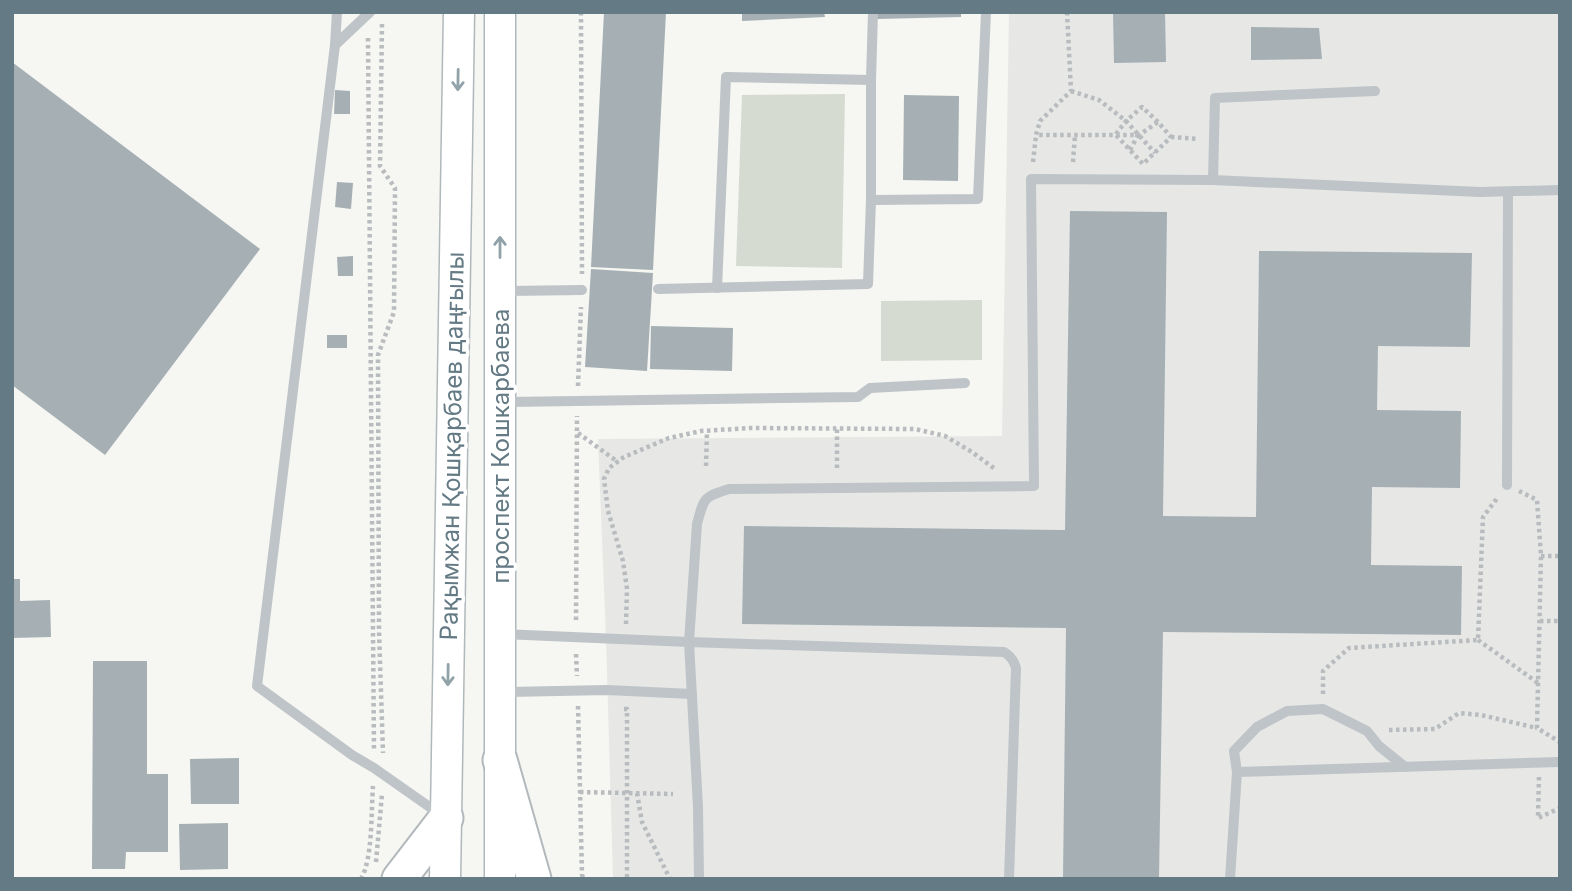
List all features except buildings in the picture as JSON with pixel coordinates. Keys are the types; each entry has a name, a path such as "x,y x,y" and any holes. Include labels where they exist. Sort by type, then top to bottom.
{"main road":[{"name":"Рақымжан Қошқарбаев даңғылы","path":"445,879 459,12"},
{"name":"проспект Кошкарбаева","path":"500,12 500,879"},
{"path":"500,760 534,879"},
{"path":"387,873 446,818"}],"lane":[{"path":"337,12 257,687 446,818"},
{"path":"657,289 868,284 873,12"},
{"path":"871,200 978,199 986,12"},
{"path":"335,45 369,13"},
{"path":"717,288 726,77 871,80"},
{"path":"1213,180 1215,98 1375,91"},
{"path":"699,879 689,642 697,524 702,506 709,495 729,489 1034,486 1031,179 1213,180 1508,192 1560,190"},
{"path":"1507,485 1508,192"},
{"path":"500,291 582,290"},
{"path":"500,402 859,397 870,388 965,383"},
{"path":"500,634 1004,652 1015,662 1016,668 1009,879"},
{"path":"500,692 692,694"},
{"path":"1230,879 1237,772 1234,751 1258,727 1287,711 1323,709 1367,731 1379,746 1405,767"},
{"path":"1237,772 1560,762"}],"path":[{"path":"383,12 380,166 394,188 394,312 378,355 379,839 387,873"},
{"path":"581,12 582,290 577,401 576,637 584,879"},
{"path":"1031,179 1040,121 1071,91 1067,12"},
{"path":"361,879 369,850 379,771 369,13"},
{"path":"1071,91 1099,100 1126,121 1155,153"},
{"path":"1116,135 1126,121 1142,107 1171,137 1214,140"},
{"path":"1130,150 1139,135 1158,122"},
{"path":"1036,135 1139,135"},
{"path":"1073,169 1075,135"},
{"path":"1116,135 1143,164 1171,137"},
{"path":"626,625 627,589 623,561 608,511 604,480 609,468 618,462 669,438 707,431 751,428 915,429 945,436 1002,474"},
{"path":"837,468 838,429"},
{"path":"706,466 707,431"},
{"path":"577,433 618,462"},
{"path":"1478,640 1483,517 1507,485 1536,500 1541,556 1537,728"},
{"path":"1541,556 1560,555"},
{"path":"1539,621 1560,621"},
{"path":"1323,709 1323,671 1349,648 1478,640 1538,682"},
{"path":"578,708 588,708"},
{"path":"617,709 627,709 626,879"},
{"path":"1367,731 1435,729 1459,713 1537,728 1560,742"},
{"path":"1539,762 1538,818 1560,808"},
{"path":"580,792 673,794"},
{"path":"637,793 642,822 670,879"}],"shaded area":[{"path":"1009,12 1560,12 1560,879 613,879 598,439 1002,436"},
{"path":"845,94 842,268 736,266 742,95"},
{"path":"982,300 982,360 881,361 881,301"}]}
